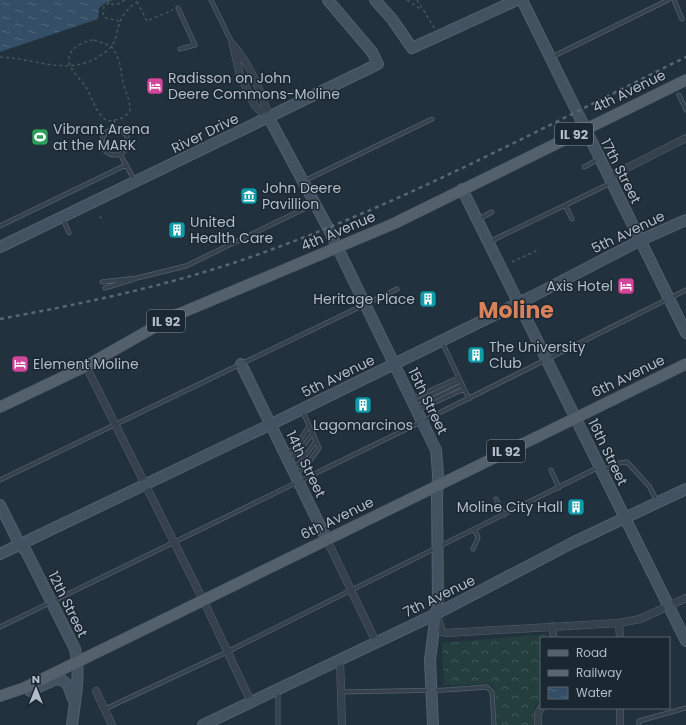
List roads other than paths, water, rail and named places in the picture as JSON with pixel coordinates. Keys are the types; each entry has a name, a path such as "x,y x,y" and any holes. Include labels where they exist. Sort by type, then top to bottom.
{"main road":[{"name":"4th Avenue","path":"0,407 86,366 174,316 393,224 686,80"},
{"name":"6th Avenue","path":"0,696 24,688 686,364"}],"street":[{"name":"River Drive","path":"0,247 378,64 372,52 328,0"},
{"path":"375,0 392,19 412,48 518,0"},
{"name":"17th Street","path":"522,0 686,333"},
{"name":"15th Street","path":"233,45 240,75 255,106 269,118"},
{"name":"15th Street","path":"233,45 243,57 264,101 269,118 315,203 424,421 436,450 438,485 438,598 430,660 430,690 433,725"},
{"path":"610,180 686,138"},
{"name":"16th Street","path":"462,189 686,640"},
{"name":"5th Avenue","path":"0,554 395,364 519,303 641,240 686,220"},
{"name":"14th Street","path":"242,364 376,642"},
{"path":"86,366 203,600 251,702"},
{"name":"7th Avenue","path":"202,725 215,722 251,702 436,614 572,543 686,489"},
{"name":"12th Street","path":"0,505 20,545 26,551 75,649 78,661 72,725"},
{"path":"436,614 442,632 446,633 619,623 640,619 686,598"},
{"path":"619,623 620,637"},
{"path":"553,626 553,637"},
{"path":"340,660 342,725"},
{"path":"0,696 28,692 54,680 61,679 68,685 74,705"},
{"path":"96,691 112,725"},
{"path":"538,725 538,714 540,709"},
{"path":"620,709 620,725"}],"lane":[{"path":"210,0 233,45"},
{"path":"551,57 668,0"},
{"path":"674,0 682,18"},
{"path":"178,8 196,45 180,49"},
{"path":"679,95 686,110"},
{"path":"303,182 432,119"},
{"path":"116,129 124,132 128,142 125,150 120,154 115,155 107,152 102,142 105,134 109,130 116,129"},
{"path":"120,154 136,182"},
{"path":"584,167 600,159"},
{"path":"0,226 126,165"},
{"path":"488,243 565,205 610,180"},
{"path":"102,282 137,278 186,266 315,203"},
{"path":"565,205 572,219"},
{"path":"477,220 492,212"},
{"path":"62,217 68,233"},
{"path":"105,288 137,278"},
{"path":"0,480 242,364 364,303 397,289"},
{"path":"292,467 424,421 686,290"},
{"path":"441,341 469,399"},
{"path":"415,405 461,383"},
{"path":"415,405 461,383"},
{"path":"292,467 305,468 319,448 302,409"},
{"path":"292,467 294,449 309,426"},
{"path":"292,467 297,454 313,433"},
{"path":"0,627 173,542 300,463 316,441"},
{"path":"105,710 227,652 600,469 627,462 649,486 658,503"},
{"path":"551,470 559,488"},
{"path":"496,498 504,515"},
{"path":"473,549 478,538 475,530"},
{"path":"341,692 430,690 479,687 490,688 493,699 494,725"},
{"path":"278,689 278,725"},
{"path":"639,725 639,721 686,708"}],"water":[{"path":"0,0 114,0 107,2 99,8 98,19 0,52"}],"railway":[{"path":"0,319 69,306 172,281 240,261 326,229 482,159 686,57"}],"place":[{"name":"Radisson on John Deere Commons-Moline","path":"155,86"},
{"name":"Vibrant Arena at the MARK","path":"40,137"},
{"name":"John Deere Pavillion","path":"249,196"},
{"name":"United Health Care","path":"177,230"},
{"name":"Axis Hotel","path":"626,286"},
{"name":"Heritage Place","path":"428,299"},
{"name":"The University Club","path":"476,355"},
{"name":"Element Moline","path":"20,364"},
{"name":"Lagomarcinos","path":"363,405"},
{"name":"Moline City Hall","path":"576,507"}],"district":[{"name":"Moline","path":"516,310"}]}
